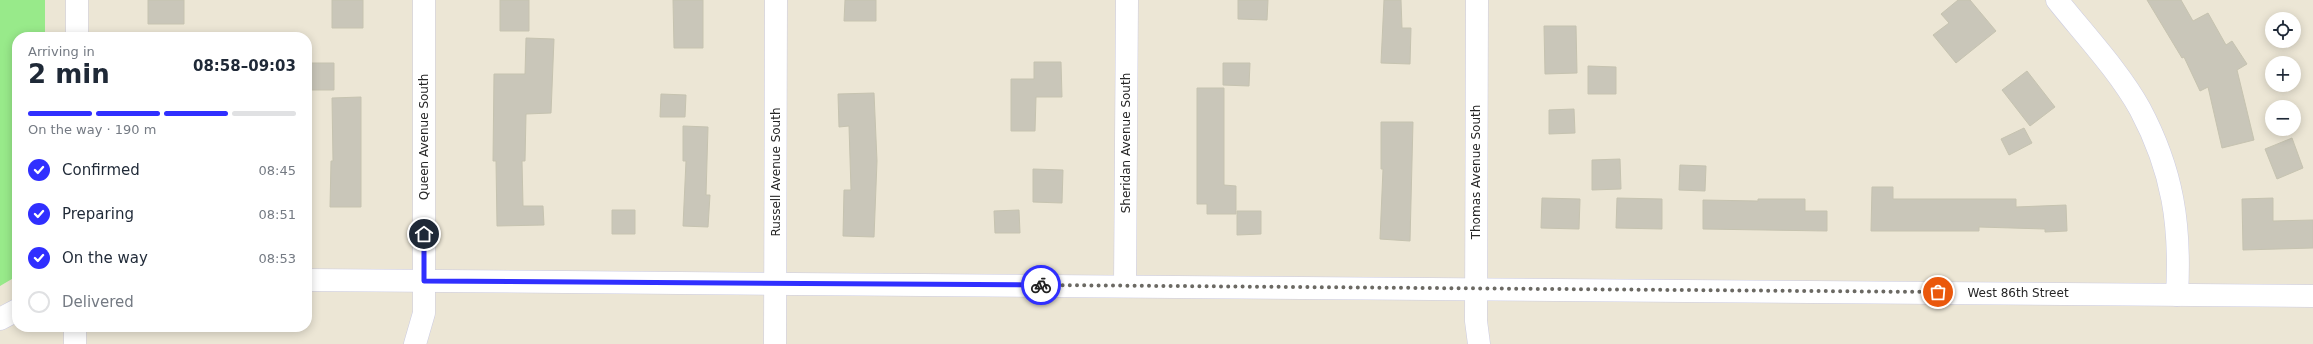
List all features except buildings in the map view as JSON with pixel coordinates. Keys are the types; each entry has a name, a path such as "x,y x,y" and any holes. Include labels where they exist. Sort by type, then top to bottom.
{"street":[{"path":"77,0 77,32"},
{"name":"Queen Avenue South","path":"415,344 424,314 424,0"},
{"name":"Russell Avenue South","path":"775,344 777,284 776,0"},
{"name":"Sheridan Avenue South","path":"1125,286 1127,0"},
{"name":"Thomas Avenue South","path":"1477,0 1476,321 1479,344"},
{"path":"2057,0 2110,66 2140,108 2160,156 2175,204 2180,256 2177,294"},
{"name":"West 86th Street","path":"312,280 2313,296"},
{"path":"0,319 12,313"},
{"path":"75,332 75,344"}],"green space":[{"path":"0,0 45,0 45,32 12,32 12,279 0,286"}],"way so far":[{"path":"1041,285 1938,292"}],"route":[{"path":"424,234 424,281 1041,285"}]}
